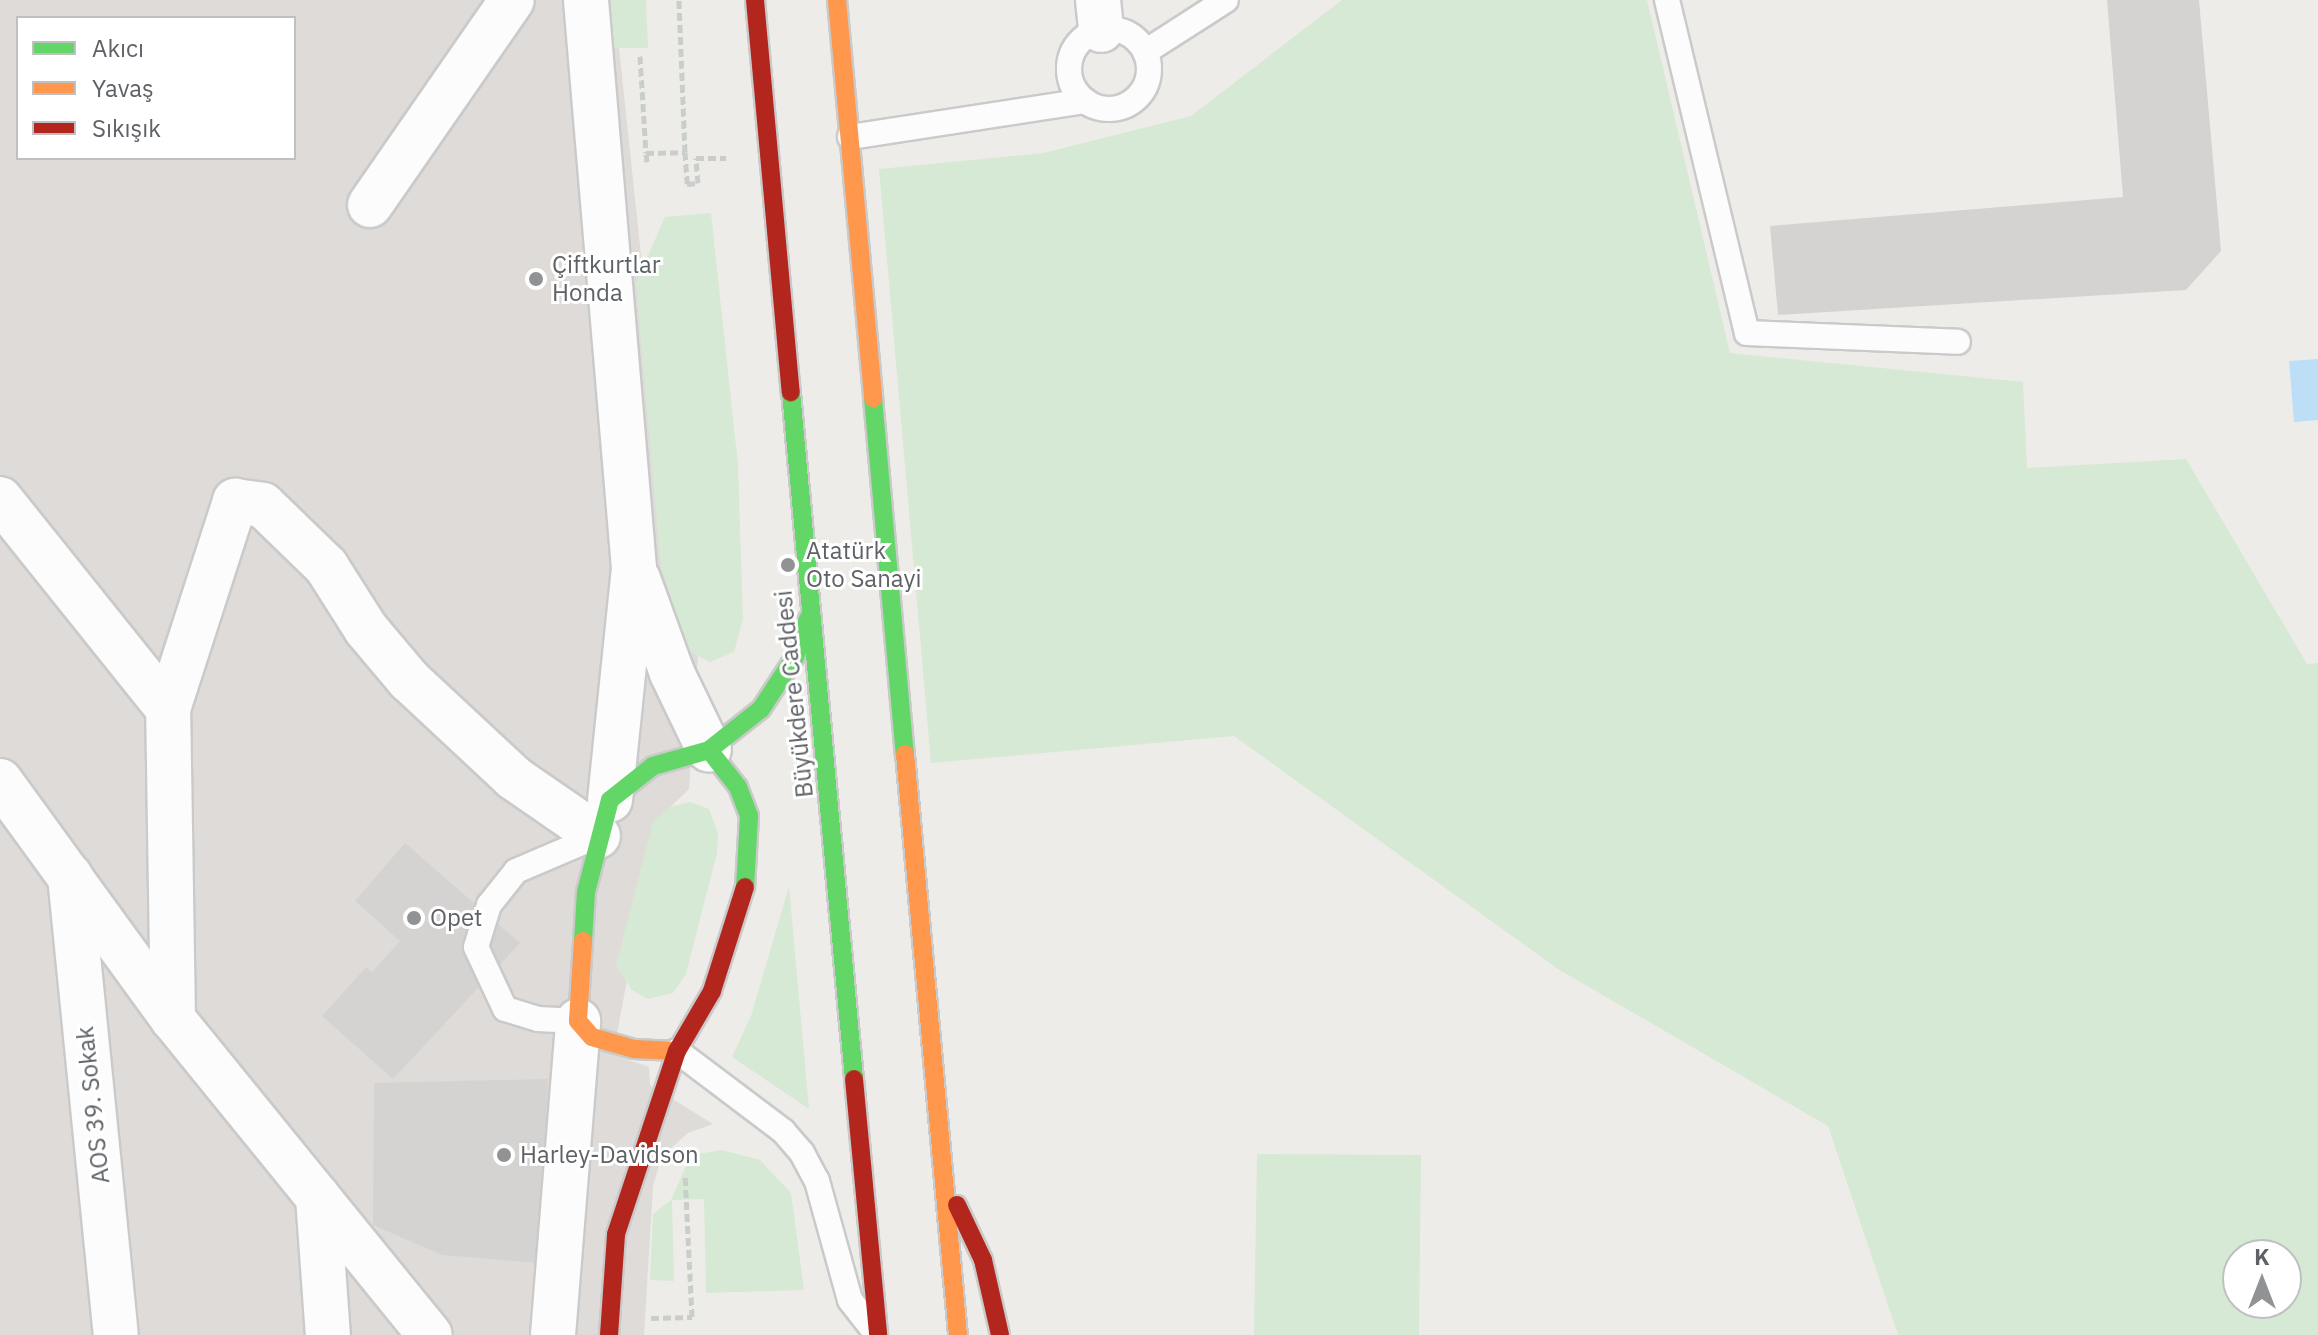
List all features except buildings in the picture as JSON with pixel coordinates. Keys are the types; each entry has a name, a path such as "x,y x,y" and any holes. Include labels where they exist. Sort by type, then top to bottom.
{"main road":[{"name":"Büyükdere Caddesi","path":"755,0 878,1335"},
{"path":"837,0 958,1335"},
{"path":"677,1051 634,1049 592,1037 578,1021 586,892 604,818 653,766 709,750 761,709 795,657 810,613"},
{"path":"609,1327 616,1234 677,1051 712,991 749,876 749,816 738,787 709,750"},
{"path":"944,1179 983,1260 1000,1335"}],"street":[{"path":"370,205 512,0"},
{"path":"173,1019 168,709 235,501 263,505 326,566 366,629 409,680 514,778 604,818 634,568 586,0"},
{"path":"0,499 168,709"},
{"path":"634,568 672,673 709,750"},
{"path":"0,781 173,1019 430,1335"},
{"name":"AOS 39. Sokak","path":"70,874 116,1335"},
{"path":"553,1335 578,1021"},
{"path":"318,1197 328,1335"}],"lane":[{"path":"1145,52 1226,0"},
{"path":"1667,0 1747,333 1958,342"},
{"path":"850,137 1085,101 1110,109 1135,100 1148,78 1145,52 1127,34 1100,15 1079,42 1069,66 1076,91 1085,101"},
{"path":"578,1021 538,1019 505,1009 476,947 489,905 516,871 604,818"},
{"path":"677,1051 783,1131 802,1153 817,1181 850,1300 878,1335"}],"path":[{"path":"679,0 687,184 698,183 696,158"},
{"path":"602,191 647,189 640,56"},
{"path":"646,153 685,152"},
{"path":"609,1327 692,1317 685,1175"}],"shaded area":[{"path":"0,0 614,0 675,577 698,657 689,789 657,820 613,1055 649,1067 650,1085 713,1124 688,1133 662,1156 653,1186 644,1335 0,1335"}],"green space":[{"path":"596,0 646,0 648,48 599,48"},
{"path":"1342,0 1647,0 1730,353 2023,382 2027,468 2186,459 2307,664 2318,663 2318,1335 1898,1335 1828,1126 1558,969 1234,736 931,763 879,169 1044,153 1191,116"},
{"path":"711,213 738,465 743,619 734,652 710,662 688,651 661,569 636,283 665,217"},
{"path":"690,802 709,809 718,833 717,853 686,974 673,993 648,999 632,990 616,965 653,822 670,807"},
{"path":"789,886 809,1109 732,1057 751,1016"},
{"path":"722,1150 760,1160 791,1193 804,1290 706,1293 704,1199 672,1200 674,1281 650,1280 653,1214 671,1200 691,1155"},
{"path":"1257,1154 1421,1155 1419,1335 1254,1335"}],"water":[{"path":"2318,359 2318,420 2294,422 2289,361"}],"traffic: fast":[{"path":"791,392 854,1079"},
{"path":"873,398 905,754"},
{"path":"709,750 761,709 795,657 808,619"},
{"path":"583,941 586,892 610,800 653,766 709,750 738,787 749,816 745,887"}],"traffic: slow":[{"path":"837,0 873,398"},
{"path":"905,754 958,1335"},
{"path":"583,941 578,1021 592,1037 634,1049 677,1051"}],"traffic: jam":[{"path":"755,0 791,392"},
{"path":"609,1335 616,1234 677,1051 712,991 745,887"},
{"path":"854,1079 878,1335"},
{"path":"957,1205 983,1260 1000,1335"}],"place":[{"name":"Çiftkurtlar Honda","path":"536,279"},
{"name":"Atatürk Oto Sanayi","path":"788,565"},
{"name":"Opet","path":"414,918"},
{"name":"Harley-Davidson","path":"504,1155"}]}
